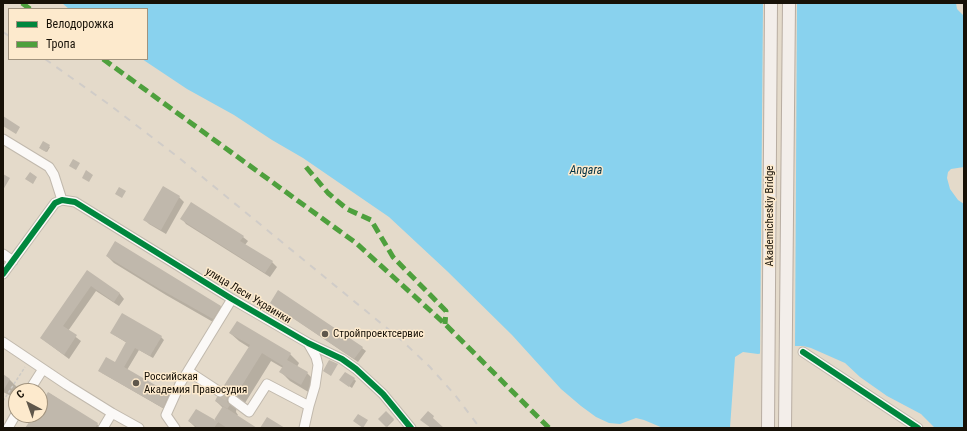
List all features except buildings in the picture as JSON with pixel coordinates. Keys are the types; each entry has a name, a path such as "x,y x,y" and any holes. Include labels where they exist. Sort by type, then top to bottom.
{"main road":[{"name":"Akademicheskiy Bridge","path":"768,428 771,3"},
{"name":"Akademicheskiy Bridge","path":"785,428 788,3"}],"street":[{"path":"3,139 49,167 54,175 62,200 56,203 3,274"},
{"name":"улица Леси Украинки","path":"62,200 75,202 232,299 308,343 342,359 356,369 383,394 411,428"},
{"path":"3,254 13,260"},
{"path":"175,428 166,415 180,384 232,299"},
{"path":"3,342 112,413 139,428"},
{"path":"304,428 315,386 318,365 316,357 308,343"},
{"path":"803,352 918,428"},
{"path":"34,383 43,369"},
{"path":"188,371 220,392"},
{"path":"233,400 249,412 267,384 309,406"},
{"path":"103,428 112,413"}],"path":[{"path":"3,400 29,360"}],"water":[{"name":"Angara","path":"62,3 956,3 957,9 964,16 964,167 951,169 948,172 947,178 950,189 958,200 964,204 964,428 935,428 921,414 887,396 860,377 845,363 803,346 794,346 758,354 743,352 735,357 730,428 663,428 636,418 620,424 609,423 596,417 561,389 512,335 389,217 303,158 234,115 187,89 144,60 148,60 148,8 68,8"}],"pier":[{"path":"763,3 797,3 795,348 760,355"}],"tunnel":[{"path":"220,392 233,400"}],"railway":[{"path":"3,32 8,35"},
{"path":"46,60 107,103 178,157 399,338 429,366 455,395 480,428"}],"marked path":[{"path":"22,3 29,8"},
{"path":"104,60 356,243 445,324 549,428"},
{"path":"306,167 328,193 347,209 371,220 393,257 446,311 445,324"}],"cycle path":[{"path":"3,274 55,203 62,200 75,202 232,299 308,343 342,359 356,369 383,394 411,428"},
{"path":"803,352 918,428"}],"place":[{"name":"Стройпроектсервис","path":"325,334"},
{"name":"Российская Академия Правосудия","path":"136,383"}]}
